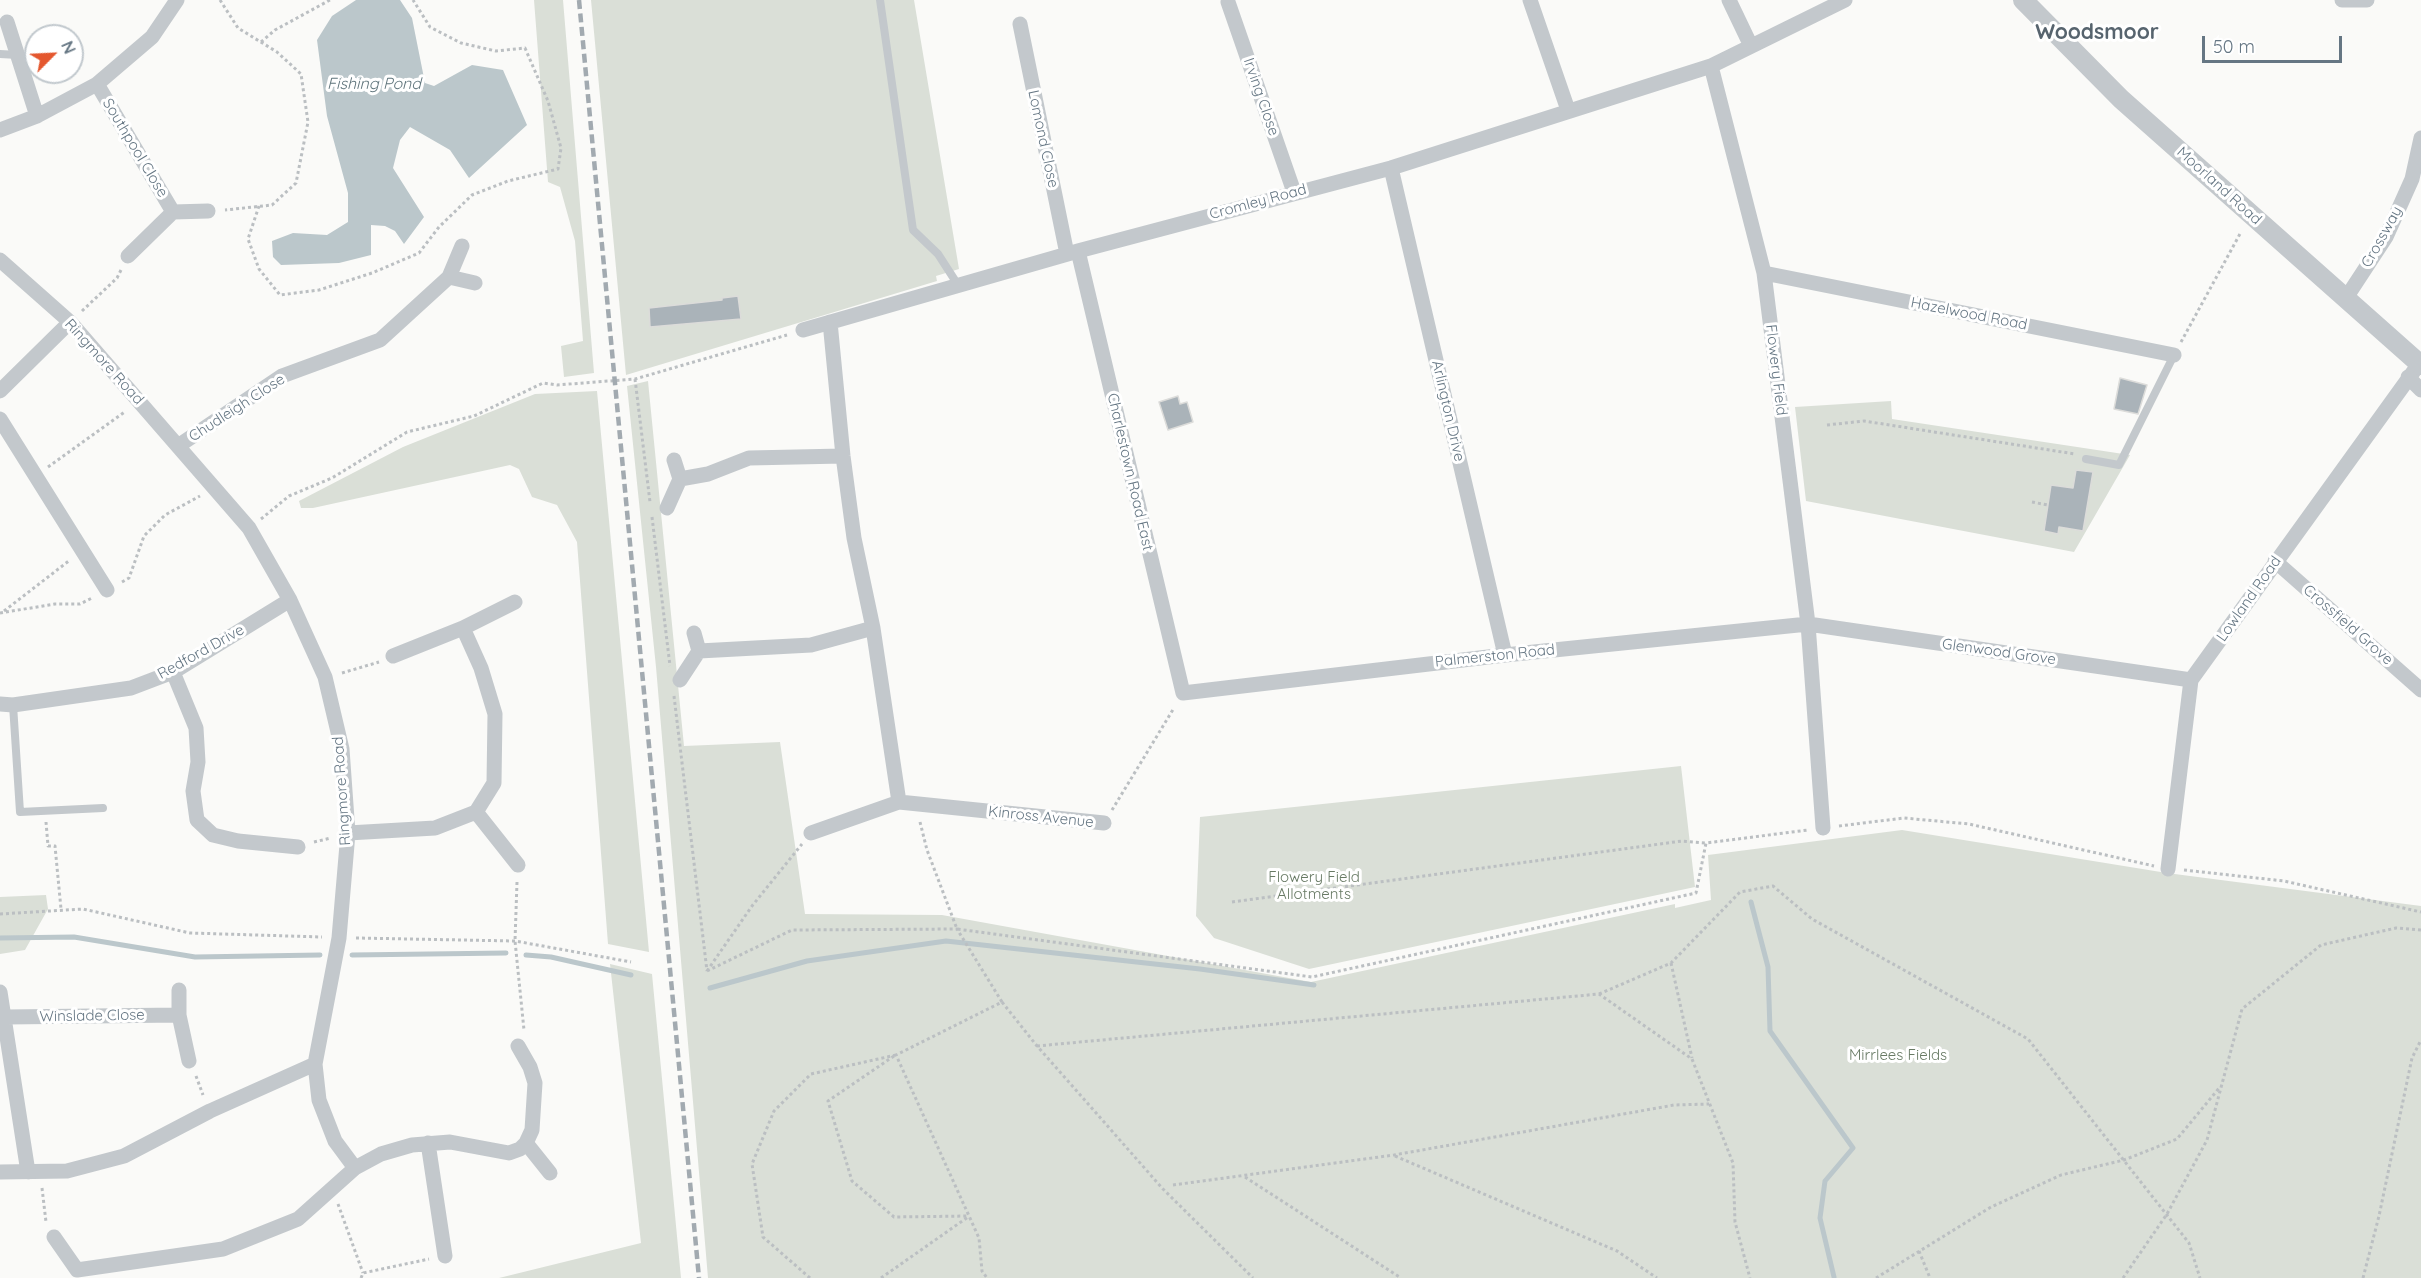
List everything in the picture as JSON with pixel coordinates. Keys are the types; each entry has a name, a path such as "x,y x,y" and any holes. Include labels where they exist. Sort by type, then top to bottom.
{"street":[{"path":"0,130 37,116 97,84 152,37 177,0"},
{"path":"1530,0 1568,110"},
{"path":"1729,0 1751,46"},
{"path":"1711,66 1845,0"},
{"name":"Moorland Road","path":"2023,0 2121,99 2346,298 2416,369"},
{"path":"2342,0 2367,0"},
{"name":"Irving Close","path":"1228,2 1294,192"},
{"path":"7,22 37,116"},
{"name":"Lomond Close","path":"1020,24 1072,253"},
{"name":"Cromley Road","path":"803,330 1072,253 1391,168 1711,66"},
{"name":"Flowery Field","path":"1711,66 1764,273 1808,624 1823,828"},
{"name":"Southpool Close","path":"97,84 173,212"},
{"name":"Crossway","path":"2346,298 2386,237 2412,179 2421,138"},
{"name":"Arlington Drive","path":"1391,168 1505,655"},
{"name":"Southpool Close","path":"128,256 173,212 208,212"},
{"name":"Chudleigh Close","path":"178,446 282,376 380,340 449,277 462,246"},
{"name":"Charlestown Road East","path":"1072,253 1183,693"},
{"name":"Ringmore Road","path":"0,260 70,322 249,528 290,600 326,677 342,749 348,833 339,938 315,1064 319,1100 334,1141 355,1168"},
{"name":"Hazelwood Road","path":"1764,273 2174,355"},
{"path":"449,277 475,283"},
{"path":"0,392 70,322"},
{"path":"830,322 843,456 854,538 873,628 899,802"},
{"path":"2416,369 2421,390"},
{"name":"Lowland Road","path":"2168,869 2191,680 2416,369"},
{"path":"0,419 107,590"},
{"path":"680,479 708,474 749,458 843,456"},
{"path":"667,508 680,479 674,460"},
{"name":"Crossfield Grove","path":"2275,561 2421,690"},
{"name":"Redford Drive","path":"7,704 130,688 173,672 290,600"},
{"path":"393,656 463,627 515,602"},
{"name":"Palmerston Road","path":"1183,693 1505,655 1808,624"},
{"name":"Glenwood Grove","path":"1808,624 2191,680"},
{"path":"348,833 435,828 476,812 494,783 495,714 481,668 463,627"},
{"path":"699,651 811,645 873,628"},
{"path":"680,680 699,651 694,633"},
{"path":"173,672 196,728 198,762 192,791 197,820 213,835 238,841 298,847"},
{"name":"Kinross Avenue","path":"811,833 899,802 1104,823"},
{"path":"476,812 518,865"},
{"path":"179,990 179,1015 189,1061"},
{"path":"0,992 35,1171"},
{"name":"Winslade Close","path":"6,1017 179,1015"},
{"path":"54,1237 76,1274 223,1249 298,1219 355,1168 381,1154 428,1143 450,1142 509,1153 526,1143 532,1130 535,1083 530,1067 518,1046"},
{"path":"0,1172 67,1171 124,1156 210,1111 315,1064"},
{"path":"428,1143 445,1256"},
{"path":"526,1143 550,1173"}],"lane":[{"path":"880,0 913,231 938,254 958,285"},
{"path":"0,54 18,55"},
{"path":"2086,459 2119,465 2174,355"},
{"path":"7,704 20,812 103,808"}],"path":[{"path":"208,212 272,205 296,183 308,122 301,74 277,52 238,28 220,0"},
{"path":"261,42 275,30 330,0"},
{"path":"259,207 249,239 259,269 280,295 319,290 372,273 419,253 439,227 472,195 508,181 558,169 561,148 548,101 525,48 496,51 461,44 430,27 413,0"},
{"path":"2174,355 2250,214"},
{"path":"70,322 117,278 128,256"},
{"path":"249,528 290,496 332,478 407,432 474,416 543,383 557,385 635,379 803,330"},
{"path":"36,476 139,401"},
{"path":"1827,425 1864,421 2078,454 2078,458 2086,459"},
{"path":"2,612 55,604 80,604 129,578 144,536 165,515 216,488"},
{"path":"2032,502 2048,505"},
{"path":"2,612 82,550"},
{"path":"326,677 393,656"},
{"name":"Kinross Avenue","path":"1104,823 1183,693"},
{"path":"916,804 927,849 958,930 1002,1002 1036,1046 1163,1189 1253,1278"},
{"path":"45,811 48,846 55,846 61,909"},
{"path":"1232,902 1682,841 1706,843 1904,818 1969,824 2168,869 2284,881 2421,912"},
{"path":"298,847 348,833"},
{"path":"811,833 752,906 707,971 792,930 958,930 1312,977 1696,893 1706,843"},
{"path":"518,865 515,941 525,1026 518,1046"},
{"path":"1036,1046 1599,994 1671,963 1740,892 1773,885 1812,919 2028,1039 2189,1243 2199,1278"},
{"path":"0,914 83,909 190,933 515,941 631,962"},
{"path":"2123,1278 2167,1214 2207,1140 2242,1010 2321,945 2396,928 2421,930"},
{"path":"1671,963 1692,1059 1732,1163 1735,1222 1750,1278"},
{"path":"1599,994 1692,1059"},
{"path":"969,1216 894,1217 852,1181 828,1101 896,1055 1002,1002"},
{"path":"2363,1278 2379,1216 2412,1058 2421,1040"},
{"path":"896,1055 979,1238 982,1271 987,1278"},
{"path":"810,1278 763,1237 752,1164 774,1111 811,1074 896,1055"},
{"path":"189,1061 210,1111"},
{"path":"1876,1278 1991,1207 2061,1174 2124,1160 2178,1139 2221,1086"},
{"path":"1173,1185 1394,1155 1674,1105 1709,1104"},
{"path":"1394,1155 1617,1251 1657,1278"},
{"path":"35,1171 43,1218 54,1237"},
{"path":"1243,1176 1401,1278"},
{"path":"332,1188 363,1273 361,1278"},
{"path":"880,1278 969,1216"},
{"path":"1919,1251 1930,1278"},
{"path":"363,1273 445,1256"}],"green space":[{"path":"534,0 563,0 594,373 564,377 561,346 583,341 575,241 560,187 548,182"},
{"path":"591,0 914,0 959,269 936,276 937,281 626,375"},
{"name":"Mirrlees Fields","path":"648,381 684,746 780,742 805,914 942,915 1311,982 1675,904 1675,908 1711,900 1708,855 1902,830 2167,873 2421,906 2421,1278 708,1278 656,667 627,386"},
{"path":"597,391 649,952 608,944 577,542 557,505 532,497 519,469 510,465 313,508 301,508 299,501 403,447 535,394"},
{"path":"1891,401 1892,419 2130,455 2074,552 1806,501 1795,407"},
{"name":"Flowery Field Allotments","path":"1681,766 1695,887 1309,969 1214,938 1196,916 1200,817"},
{"path":"46,895 48,909 25,950 0,954 0,897"},
{"path":"610,964 652,974 681,1278 499,1278 641,1243"}],"water":[{"name":"Fishing Pond","path":"356,0 400,0 412,18 425,83 434,86 472,65 503,70 527,125 469,178 450,150 410,127 400,140 393,168 424,217 404,244 395,231 385,226 371,225 371,255 339,263 281,265 273,257 272,241 293,233 327,235 348,222 348,193 327,116 317,40 332,16"}],"building":[{"path":"738,296 741,319 650,327 649,308 722,300 722,298"},
{"path":"2120,378 2147,385 2138,414 2114,409"},
{"path":"1178,396 1180,404 1187,402 1193,422 1168,430 1159,402"},
{"path":"2076,470 2093,472 2083,531 2059,527 2058,534 2044,531 2051,485 2073,488"}],"waterway":[{"path":"1751,902 1768,967 1770,1031 1853,1148 1825,1181 1820,1218 1834,1277"},
{"path":"0,938 74,937 195,957 320,955"},
{"path":"710,988 807,961 946,941 1200,969 1314,985"},
{"path":"352,955 506,953"},
{"path":"526,955 551,957 631,975"}],"railway":[{"path":"579,0 699,1278"}],"district":[{"name":"Woodsmoor","path":"2097,33"}]}
